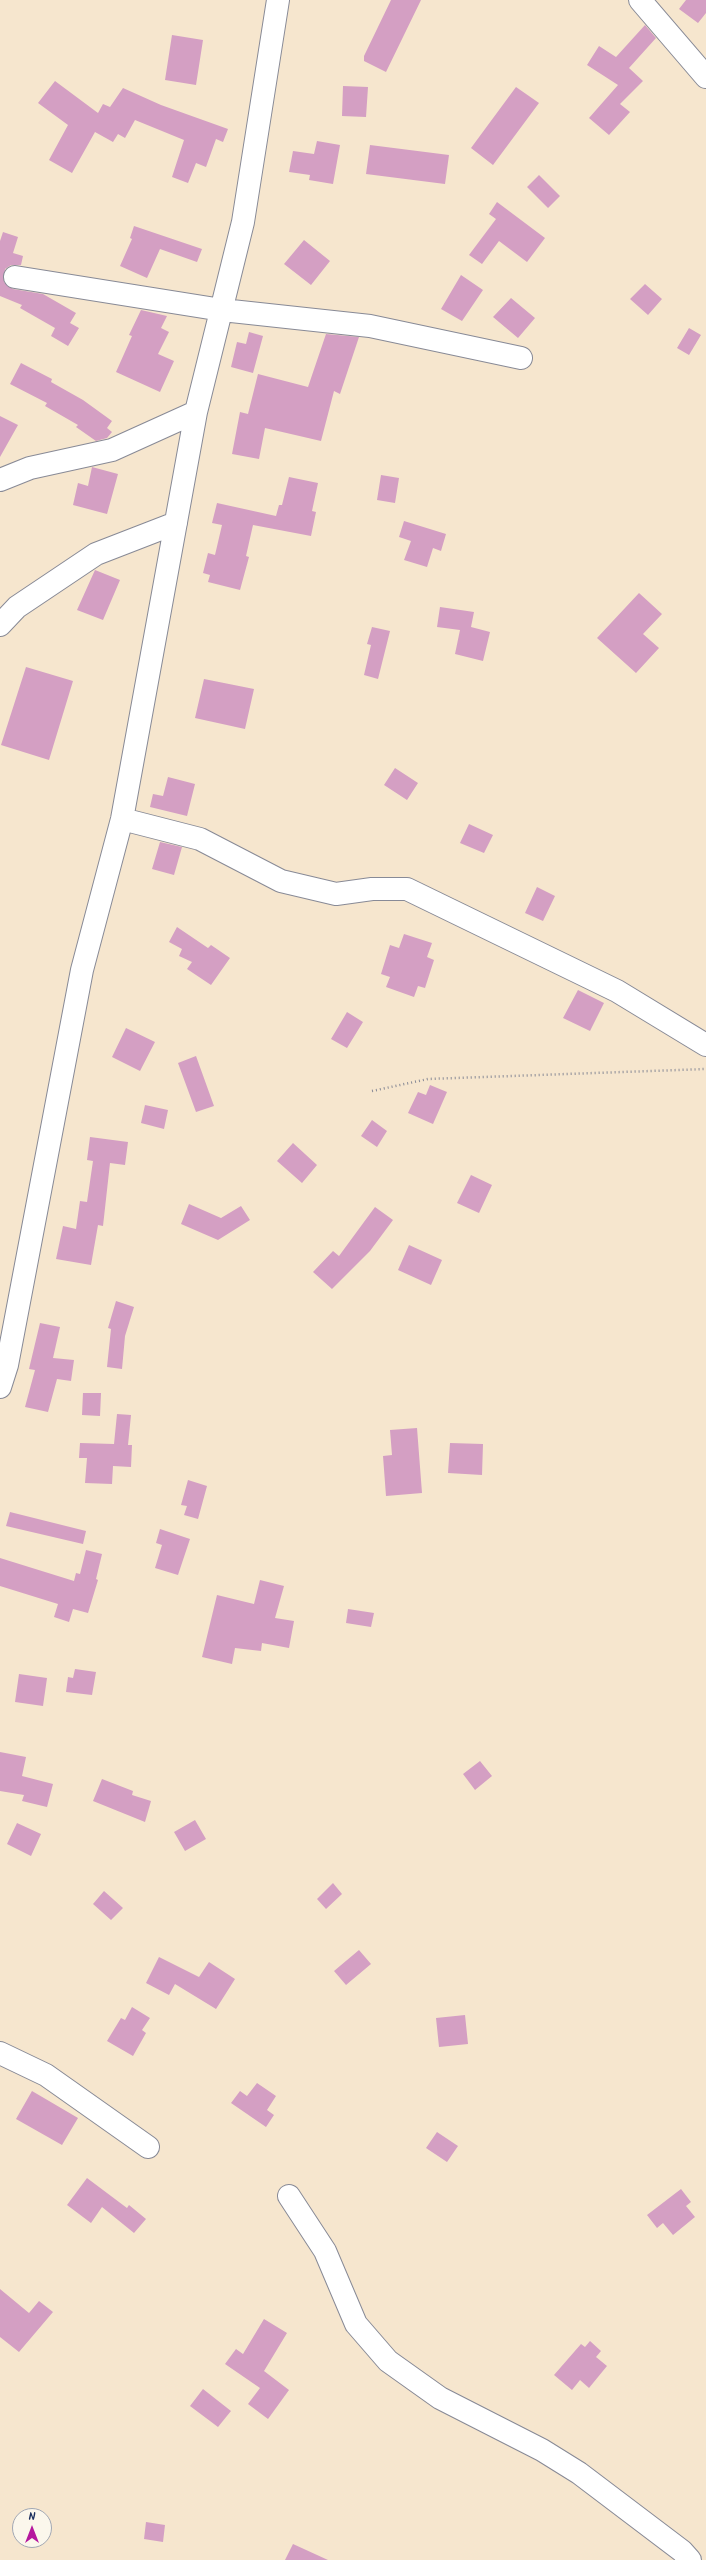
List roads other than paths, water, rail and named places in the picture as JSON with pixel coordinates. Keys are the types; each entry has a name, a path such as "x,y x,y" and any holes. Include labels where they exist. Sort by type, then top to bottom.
{"street":[{"path":"0,1387 7,1365 82,970 122,819 196,412 243,222 278,0"},
{"path":"640,0 706,77"},
{"path":"15,277 222,310 370,326 522,358"},
{"path":"0,480 30,468 112,450 196,412"},
{"path":"0,625 17,607 96,554 176,523"},
{"path":"122,819 200,838 281,881 336,894 372,889 407,889 617,991 706,1046"},
{"path":"0,2053 46,2074 148,2147"},
{"path":"289,2196 325,2251 356,2324 388,2361 440,2398 542,2450 579,2473 682,2551 690,2560"}]}
